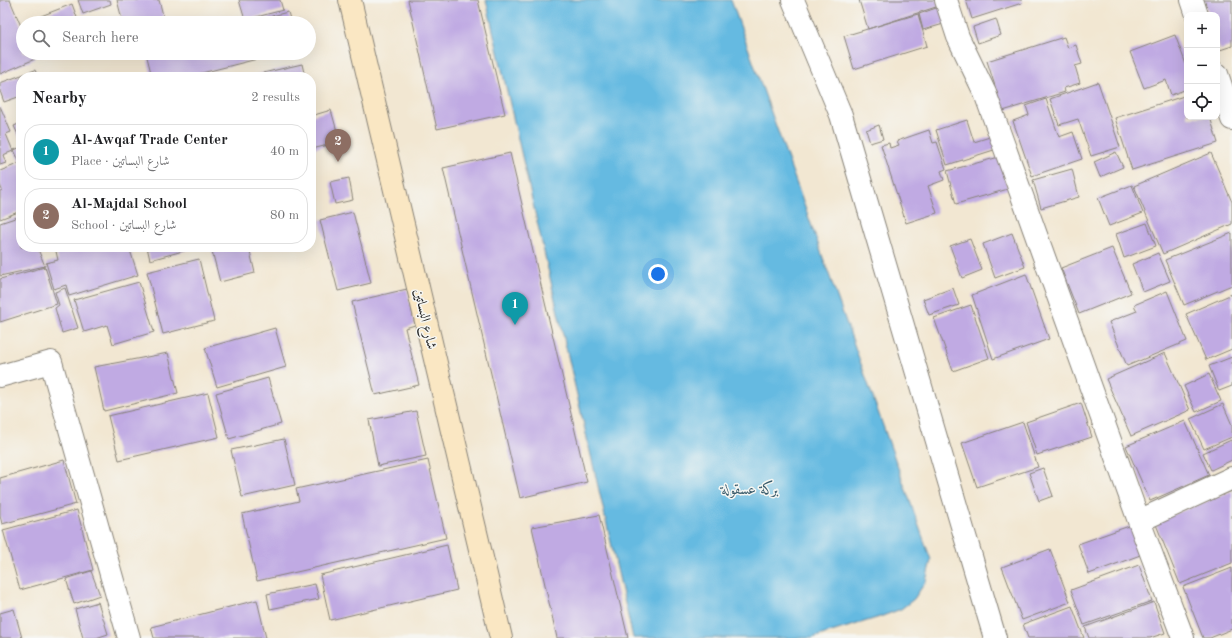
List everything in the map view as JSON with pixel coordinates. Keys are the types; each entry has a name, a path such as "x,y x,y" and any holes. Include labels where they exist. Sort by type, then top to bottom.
{"main road":[{"name":"شارع البساتين","path":"350,0 501,638"}],"street":[{"path":"793,0 841,115 995,638"},
{"path":"946,0 958,37 985,94 1183,638"},
{"path":"1192,0 1196,12"},
{"path":"1220,83 1232,119"},
{"path":"0,376 51,362 129,638"},
{"path":"1140,521 1232,478"}],"water":[{"name":"بركة عسقولة","path":"486,0 731,0 931,560 926,581 914,599 901,609 812,638 633,638"}],"building":[{"path":"0,0 10,0 17,16 16,60 33,60 0,74"},
{"path":"78,0 110,0 111,4 83,14"},
{"path":"117,0 159,0 163,16 121,16"},
{"path":"239,0 280,0 283,10 260,16 244,16"},
{"path":"408,0 478,0 505,114 437,129"},
{"path":"859,0 937,0 939,6 868,29"},
{"path":"966,0 1021,0 1022,3 972,19"},
{"path":"1204,0 1232,0 1232,46 1220,50 1220,12 1208,12"},
{"path":"72,4 76,16 41,16"},
{"path":"942,6 947,23 923,30 919,14"},
{"path":"288,12 289,16 272,16"},
{"path":"918,14 927,46 854,69 844,36"},
{"path":"996,19 1001,35 978,43 973,27"},
{"path":"1175,35 1184,59 1184,90 1171,95 1166,80 1144,88 1130,52"},
{"path":"1064,37 1068,48 1076,45 1082,64 1075,66 1080,83 1064,88 1065,92 1003,111 987,61"},
{"path":"148,60 253,60 206,72 151,72"},
{"path":"302,64 304,72 267,72"},
{"path":"16,77 16,98 4,102 0,91 0,83"},
{"path":"1098,82 1120,147 1091,156 1078,119 1059,125 1050,99"},
{"path":"1184,96 1184,120 1211,120 1218,143 1132,170 1115,118"},
{"path":"1046,99 1059,137 1073,132 1082,159 1032,176 1013,121 1029,115 1026,106"},
{"path":"0,106 11,132 6,134 13,151 3,155 6,163 0,165"},
{"path":"331,110 340,142 316,148 316,114"},
{"path":"967,120 974,142 996,135 1000,148 947,165 936,130"},
{"path":"879,125 883,139 870,143 866,130"},
{"path":"929,130 933,143 937,142 946,169 941,171 944,180 928,186 937,213 906,223 881,145 889,143 890,148 899,145 897,141"},
{"path":"1116,152 1123,167 1100,177 1094,162"},
{"path":"510,153 587,482 520,498 443,168"},
{"path":"1211,153 1232,202 1232,224 1163,254 1134,186"},
{"path":"999,157 1008,189 956,204 947,171"},
{"path":"16,165 16,213 0,219 0,191 2,190 0,185 0,171"},
{"path":"1072,169 1079,197 1041,208 1033,180"},
{"path":"349,178 353,200 335,204 330,182"},
{"path":"1132,185 1143,213 1109,226 1098,198"},
{"path":"353,212 371,283 338,291 320,220"},
{"path":"16,218 16,252 39,252 45,266 0,276 0,223"},
{"path":"1147,223 1156,246 1124,258 1116,234"},
{"path":"1012,233 1025,267 995,278 983,244"},
{"path":"1232,233 1232,285 1184,305 1165,260"},
{"path":"970,239 982,270 962,278 950,246"},
{"path":"1112,248 1131,293 1079,314 1061,268"},
{"path":"56,252 131,252 138,275 69,296 66,285 54,289 46,263 58,260"},
{"path":"148,252 179,252 150,260"},
{"path":"212,252 250,252 255,273 220,282"},
{"path":"1158,253 1170,281 1143,292 1132,264"},
{"path":"199,259 214,321 163,334 147,272"},
{"path":"45,267 57,304 0,322 0,279"},
{"path":"1026,274 1049,339 993,359 972,295"},
{"path":"139,282 154,332 113,344 107,325 84,332 74,300"},
{"path":"65,288 78,328 62,333 55,308 59,305 55,292"},
{"path":"953,288 959,305 929,315 923,299"},
{"path":"407,289 415,325 405,328 419,385 375,395 352,302"},
{"path":"1167,291 1187,341 1127,366 1109,322 1137,311 1134,305"},
{"path":"1232,294 1232,349 1206,360 1186,314"},
{"path":"971,305 989,358 953,371 934,318"},
{"path":"275,328 286,367 217,387 205,348"},
{"path":"168,353 178,393 104,411 94,367"},
{"path":"1165,353 1190,410 1131,436 1106,379"},
{"path":"1232,357 1232,386 1219,391 1209,366"},
{"path":"1209,374 1221,401 1196,412 1184,386"},
{"path":"268,378 281,424 229,439 216,393"},
{"path":"208,393 219,437 119,460 108,416"},
{"path":"1081,403 1092,437 1037,455 1026,422"},
{"path":"1223,404 1232,425 1232,437 1204,449 1190,419"},
{"path":"416,411 426,456 378,466 369,420"},
{"path":"1185,421 1209,475 1150,501 1126,446"},
{"path":"1023,422 1038,467 977,487 962,443"},
{"path":"284,439 295,485 242,497 231,450"},
{"path":"1231,440 1232,460 1211,470 1203,453"},
{"path":"64,460 76,504 2,524 0,516 0,478"},
{"path":"428,460 446,538 257,581 242,514 299,501 296,489"},
{"path":"1043,468 1053,496 1039,501 1029,473"},
{"path":"1232,491 1232,563 1180,584 1155,522"},
{"path":"77,510 93,570 20,590 3,530"},
{"path":"599,515 628,638 557,638 532,527"},
{"path":"1132,525 1143,554 1089,574 1078,544"},
{"path":"447,545 457,590 330,620 320,575"},
{"path":"1050,549 1070,602 1022,620 1002,567"},
{"path":"1139,565 1152,601 1084,625 1071,590"},
{"path":"1232,568 1232,629 1210,638 1203,638 1183,587"},
{"path":"91,571 100,595 74,604 66,579"},
{"path":"315,584 319,599 270,609 267,594"},
{"path":"257,600 266,638 154,638 151,627"},
{"path":"98,602 108,634 96,638 83,638 75,609"},
{"path":"1154,602 1165,633 1150,638 1089,638 1085,627"},
{"path":"1072,606 1084,638 1028,638 1023,624"},
{"path":"14,609 22,638 0,638 0,613"}],"place":[{"name":"Al-Majdal School","path":"338,162"},
{"name":"Al-Awqaf Trade Center","path":"515,325"}]}
